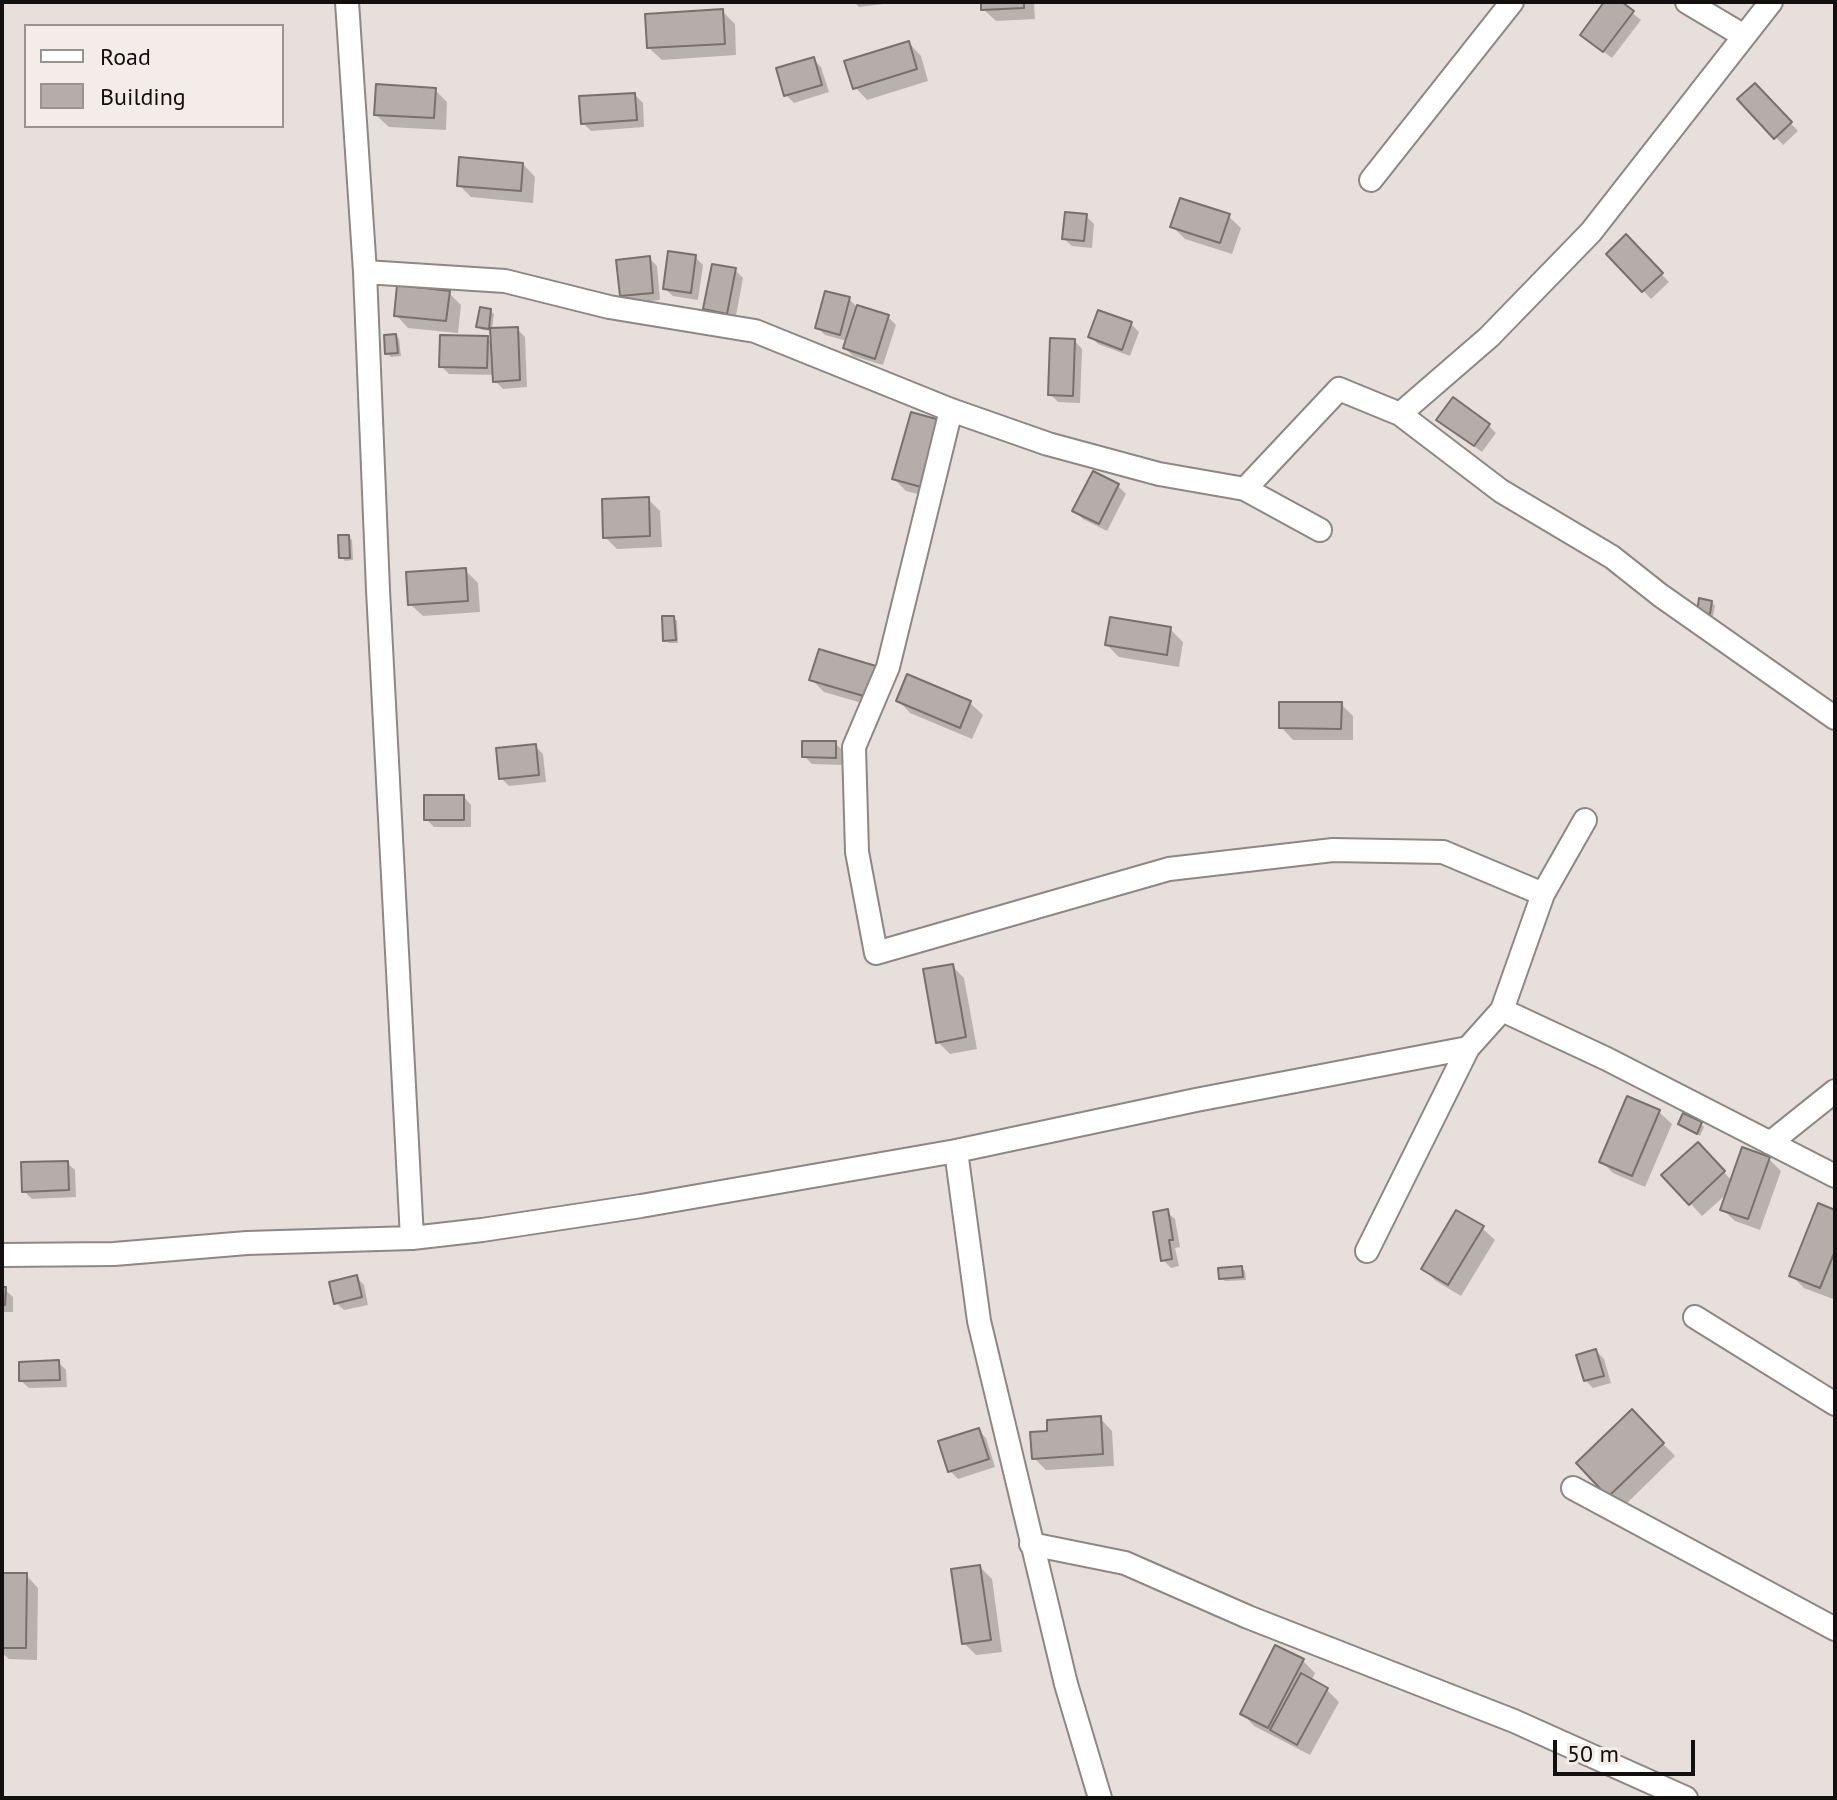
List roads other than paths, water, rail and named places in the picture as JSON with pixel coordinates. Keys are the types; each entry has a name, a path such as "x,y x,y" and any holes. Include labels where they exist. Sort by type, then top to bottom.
{"street":[{"path":"347,2 365,272 379,621 412,1238"},
{"path":"1371,180 1512,2"},
{"path":"1687,2 1744,36"},
{"path":"1400,414 1489,337 1591,232 1771,2"},
{"path":"365,272 505,281 609,307 755,331 951,410 1048,444 1159,474 1245,489 1320,530"},
{"path":"1245,489 1339,389 1400,414 1501,491 1612,557 1660,595 1835,718"},
{"path":"951,410 888,667 854,747 857,852 876,953 1169,869 1333,850 1443,852 1543,894"},
{"path":"1367,1251 1468,1048 1502,1010 1543,894 1585,820"},
{"path":"1502,1010 1607,1059 1835,1176"},
{"path":"2,1255 114,1254 247,1243 412,1238 641,1206 956,1151 1196,1100 1468,1048"},
{"path":"1770,1143 1835,1091"},
{"path":"956,1151 979,1321 1066,1684 1100,1798"},
{"path":"1695,1317 1835,1404"},
{"path":"1573,1488 1835,1629"},
{"path":"1031,1544 1125,1563 1248,1617 1514,1721 1686,1798"}]}
